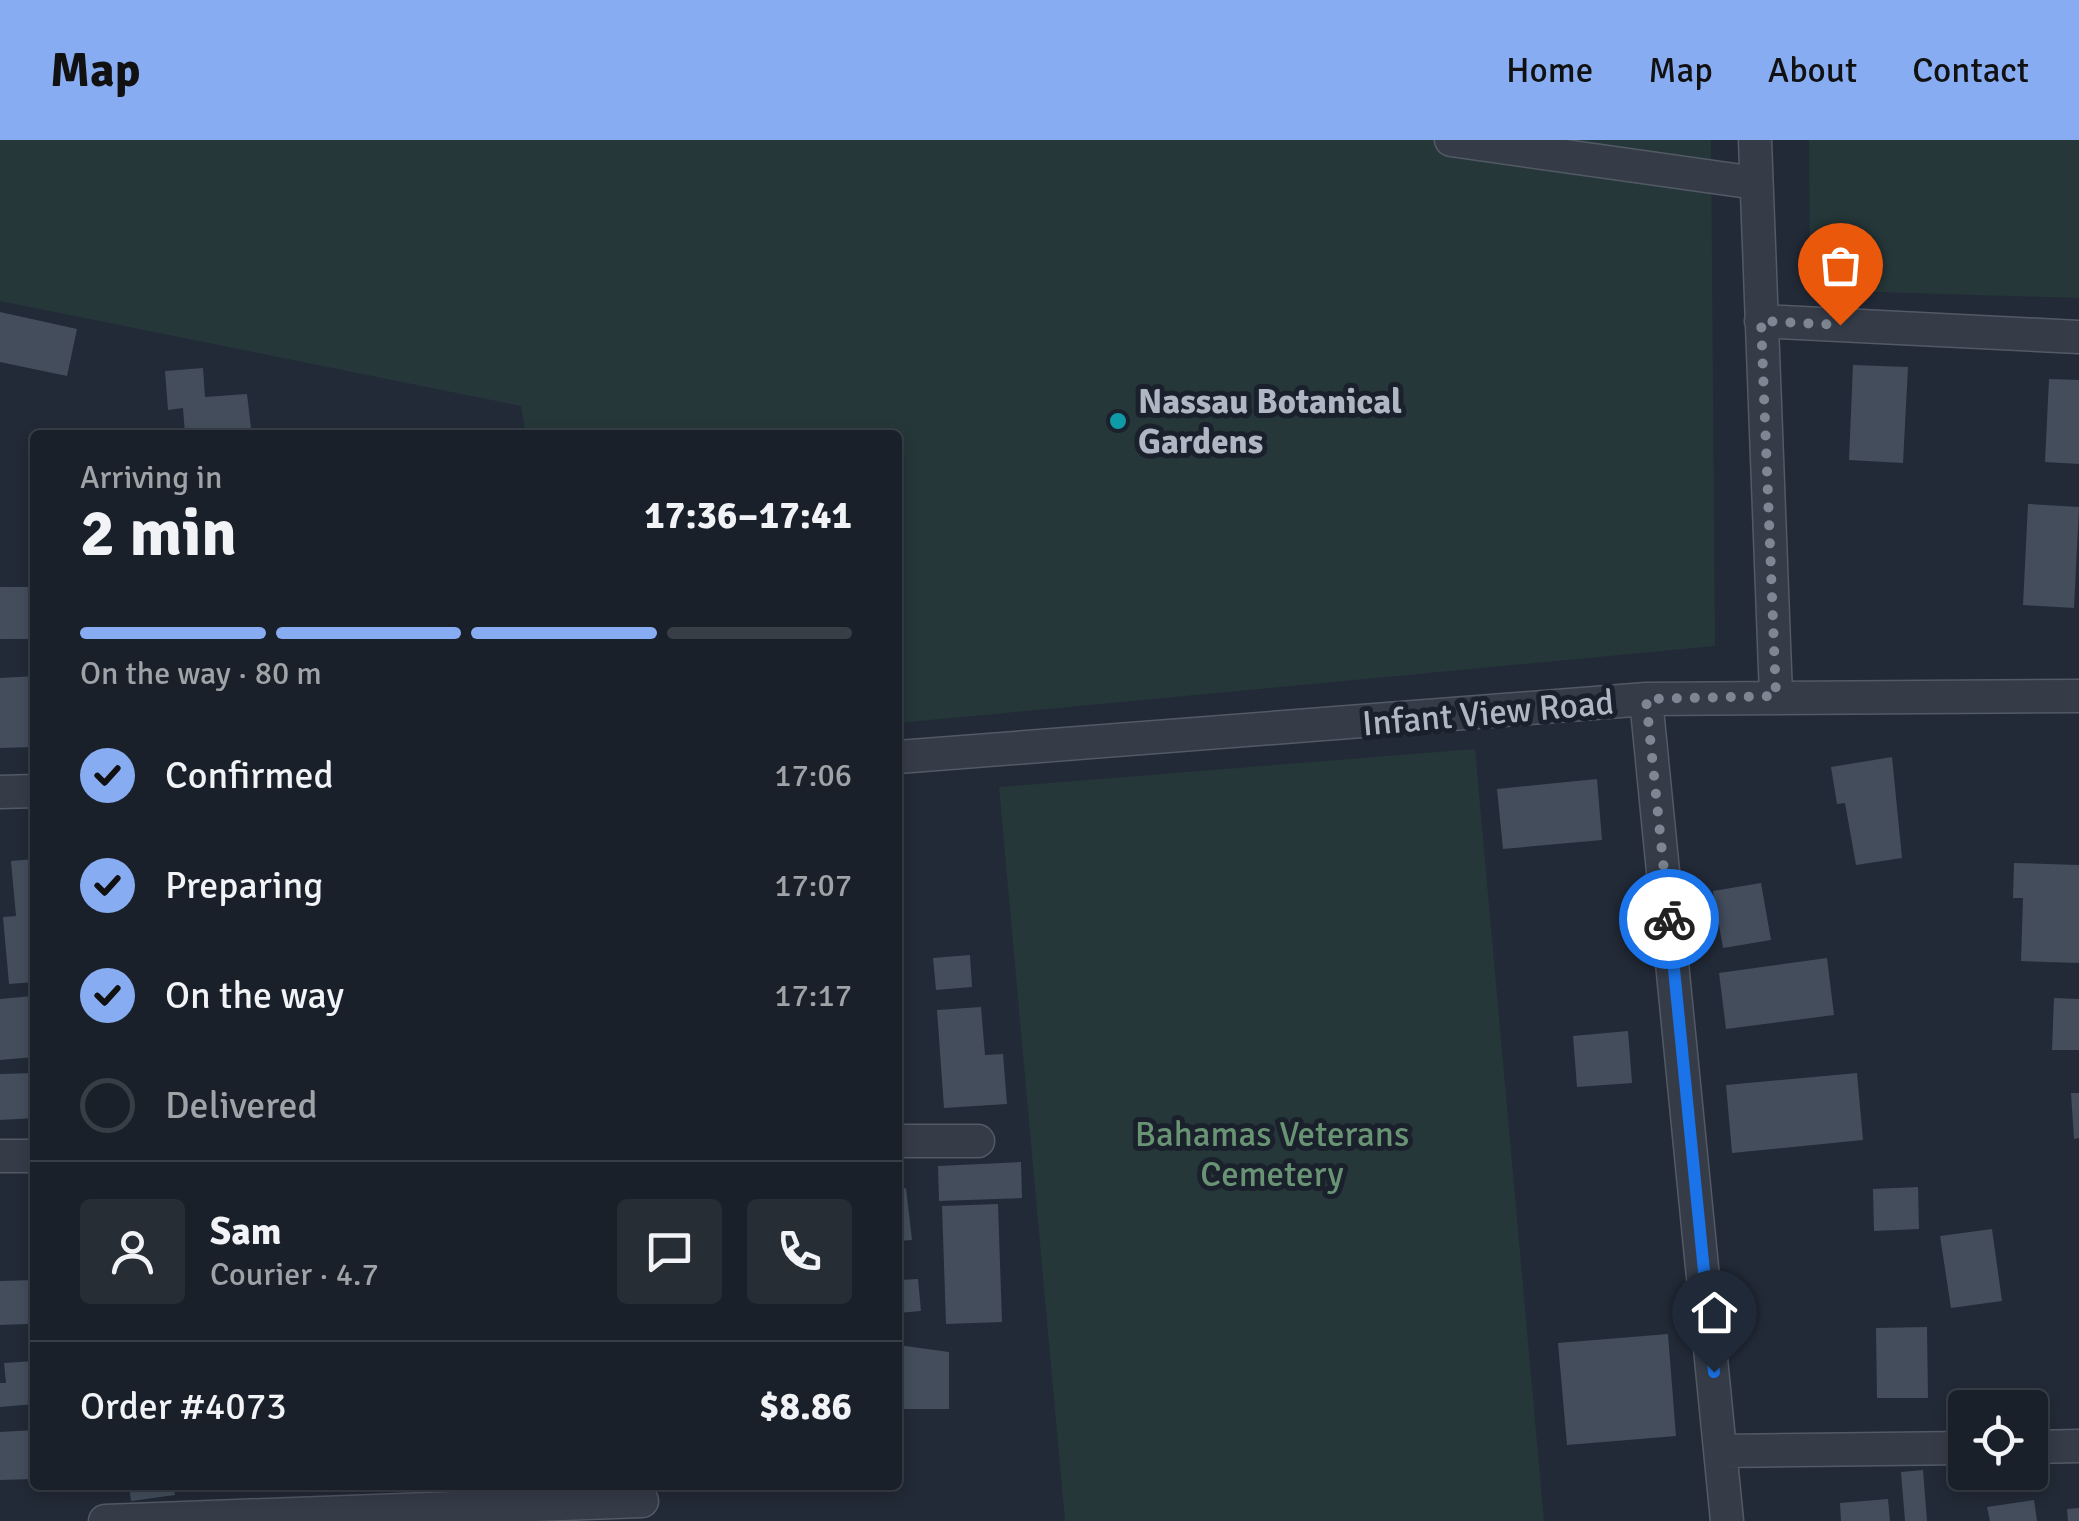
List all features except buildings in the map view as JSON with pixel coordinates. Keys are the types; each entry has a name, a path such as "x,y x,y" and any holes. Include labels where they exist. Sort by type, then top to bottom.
{"street":[{"path":"1451,140 1756,183"},
{"path":"1755,140 1776,696"},
{"path":"1761,321 2079,337"},
{"name":"Infant View Road","path":"902,757 1646,699 2079,696"},
{"path":"1646,699 1728,1521"},
{"path":"0,792 30,791"},
{"path":"902,1141 978,1141"},
{"path":"0,1156 30,1156"},
{"path":"2048,1447 2079,1446"},
{"path":"1722,1450 1948,1448"},
{"path":"105,1521 642,1502"}],"green space":[{"name":"Nassau Botanical Gardens","path":"0,140 1711,140 1715,646 902,723 902,430 525,430 521,406 0,301"},
{"path":"1809,140 2079,140 2079,298 1810,290"},
{"name":"Bahamas Veterans Cemetery","path":"1475,749 1544,1521 1065,1521 999,787"}],"way so far":[{"path":"1669,919 1646,699 1776,696 1761,321 1840,325"}],"place":[{"name":"Nassau Botanical Gardens","path":"1118,421"}],"route":[{"path":"1669,919 1714,1372"}]}
